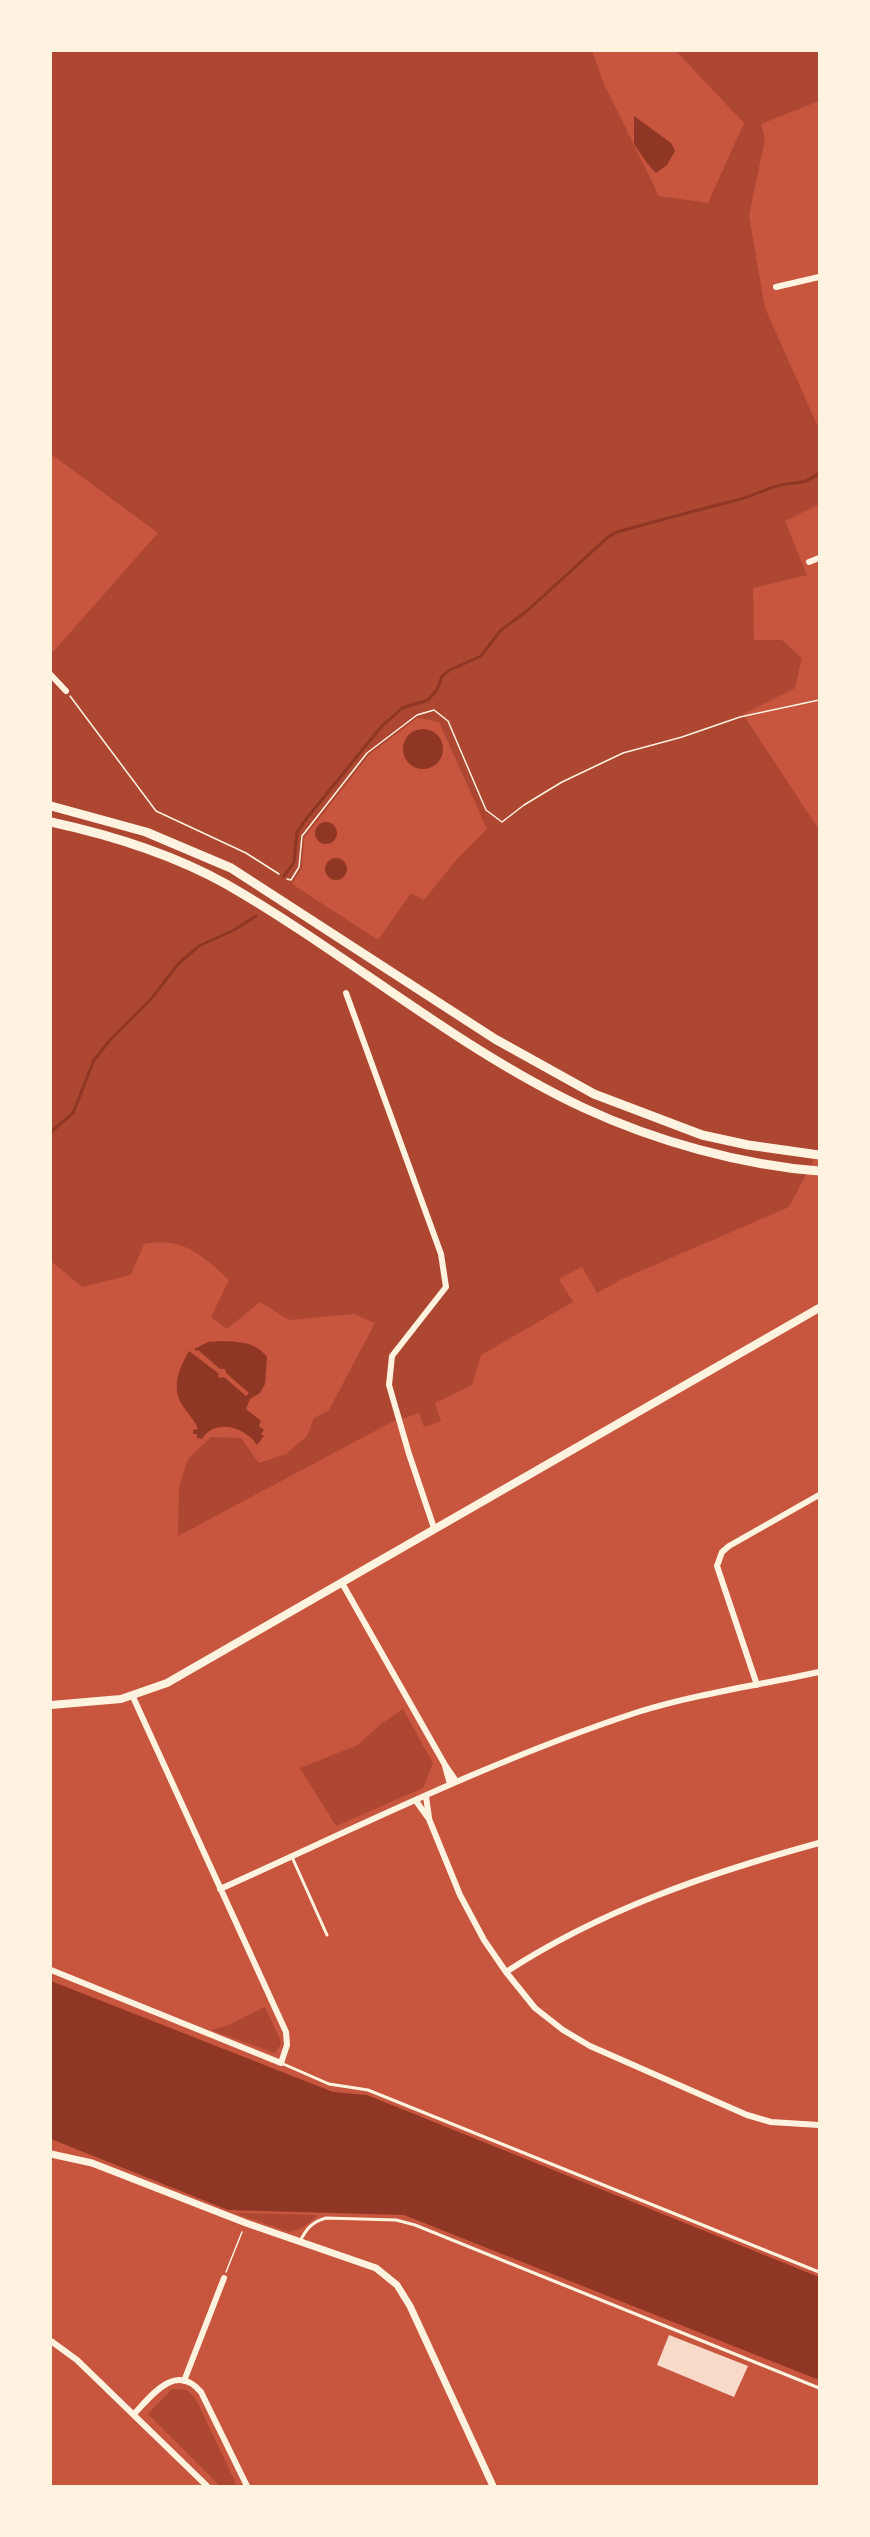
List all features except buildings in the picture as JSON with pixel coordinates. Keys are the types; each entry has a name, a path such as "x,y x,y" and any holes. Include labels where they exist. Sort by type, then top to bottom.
{"main road":[{"path":"51,806 146,832 231,868 495,1039 594,1094 652,1118 702,1135 748,1145 819,1155"},
{"path":"51,822 147,850 224,884 488,1053 583,1108 649,1135 699,1151 819,1172"},
{"path":"51,1705 93,1703 133,1697 167,1683 819,1308"}],"street":[{"path":"776,287 819,277"},
{"path":"809,562 819,558"},
{"path":"51,675 66,691"},
{"path":"346,993 441,1254 446,1275 446,1287 392,1356 389,1385 434,1528"},
{"path":"757,1685 717,1566 722,1552 729,1546 819,1495"},
{"path":"342,1583 453,1783"},
{"path":"220,1889 519,1755 639,1712 819,1672"},
{"path":"51,1970 281,2063 287,2045 286,2032 133,1697"},
{"path":"426,1796 429,1819"},
{"path":"416,1801 429,1819 472,1918 506,1972 542,2013 563,2030 590,2046 747,2115 771,2122 819,2125"},
{"path":"506,1972 534,1953 633,1904 694,1880 819,1844"},
{"path":"51,2154 92,2163 246,2223 376,2268 391,2278 403,2292 493,2486"},
{"path":"184,2380 224,2278"},
{"path":"51,2341 77,2360 207,2486"},
{"path":"134,2414 160,2387 178,2380 184,2380 195,2386 201,2392 247,2486"}],"lane":[{"path":"292,1857 327,1935"},
{"path":"281,2063 329,2084 368,2090 819,2272"},
{"path":"300,2241 307,2228 316,2220 326,2218 396,2220 415,2225 819,2388"}],"path":[{"path":"66,691 156,811 246,853 279,874"},
{"path":"287,879 291,880 299,867 302,836 367,753 417,715 434,710 448,722 486,810 502,822 524,805 562,782 623,753 682,737 740,717 819,700"},
{"path":"224,2278 246,2223"}],"shaded area":[{"path":"51,51 592,51 604,84 659,196 708,203 744,123 676,51 819,51 819,101 761,124 765,139 749,216 765,308 819,429 819,504 785,521 807,575 753,588 754,640 782,640 802,658 795,688 743,714 819,830 819,1150 789,1207 620,1280 597,1293 582,1267 559,1279 573,1302 481,1355 472,1385 435,1403 441,1421 424,1427 419,1413 392,1422 178,1536 179,1487 188,1459 211,1437 241,1438 259,1463 286,1454 307,1436 314,1418 329,1410 375,1323 354,1314 289,1320 260,1302 227,1329 211,1317 229,1280 201,1256 170,1243 144,1244 131,1275 82,1287 51,1261 51,654 158,533 51,454","holes":["417,718 439,722 487,829 457,859 424,900 411,893 378,940 292,884 302,868 304,838 369,755"]},
{"path":"634,116 671,143 675,151 667,165 656,173 634,144"},
{"path":"423,729 431,730 437,735 442,741 442,757 437,763 431,768 423,769 415,768 409,763 404,757 403,749 404,741 409,735 415,730"},
{"path":"322,822 330,822 337,829 337,837 330,844 322,844 315,837 315,829"},
{"path":"332,858 340,858 347,865 347,873 340,880 332,880 325,873 325,865"},
{"path":"223,1341 253,1346 267,1357 265,1384 260,1393 250,1399 246,1409 261,1421 259,1426 264,1430 261,1434 264,1436 257,1445 245,1434 230,1427 214,1429 202,1439 197,1438 193,1430 198,1429 197,1426 180,1402 177,1380 189,1351 218,1373 219,1378 224,1377 246,1396 249,1393 226,1373 225,1369 220,1369 194,1349 208,1342"},
{"path":"403,1709 433,1763 423,1788 336,1826 300,1768 358,1745 382,1723"},
{"path":"51,1981 333,2092 367,2095 819,2277 819,2380 404,2215 228,2210 51,2139"},
{"path":"265,2007 280,2039 281,2044 275,2053 211,2030 229,2025"},
{"path":"234,2213 318,2215 302,2228 290,2232"},
{"path":"172,2389 187,2390 196,2399 237,2486 220,2486 148,2414"}],"waterway":[{"path":"284,876 294,862 297,832 381,727 402,708 428,700 437,690 442,676 450,670 481,656 501,630 527,611 608,537 617,532 742,499 777,486 804,482 819,473"},
{"path":"51,1132 73,1113 94,1060 110,1040 151,999 178,964 199,946 234,930 256,916"}]}
